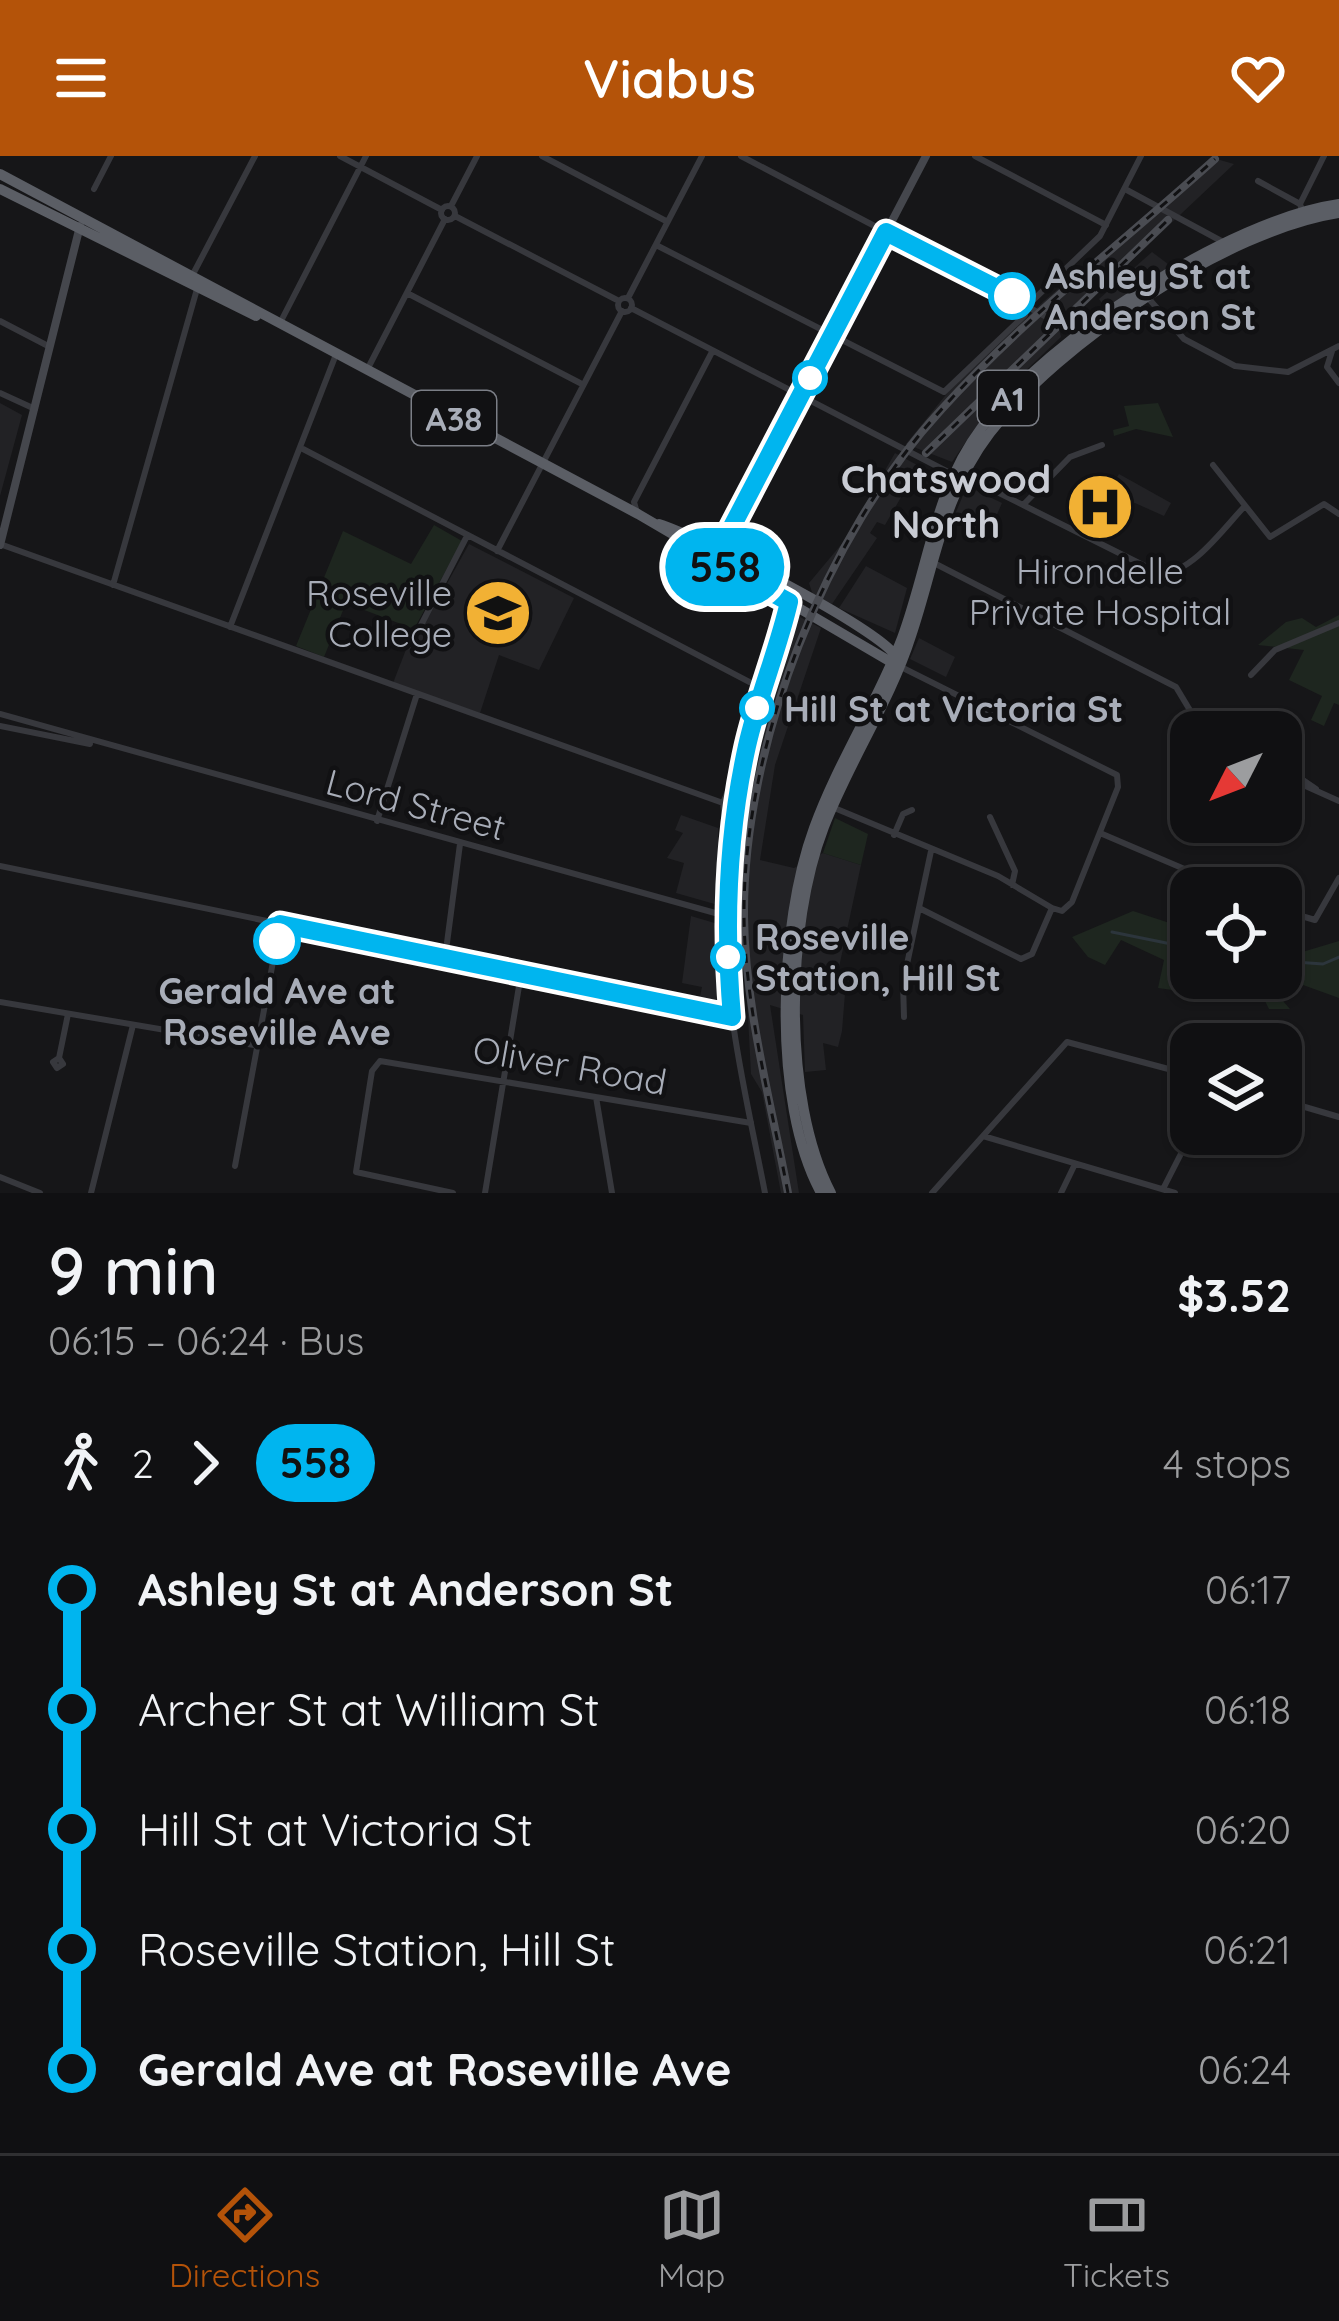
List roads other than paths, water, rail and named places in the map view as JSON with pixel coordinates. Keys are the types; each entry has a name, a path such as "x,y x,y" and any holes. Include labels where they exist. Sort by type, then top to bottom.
{"highway":[{"name":"A38","path":"0,174 197,289 265,319"},
{"name":"A38","path":"0,189 192,276 335,357 640,512 895,661"},
{"name":"A1","path":"821,1193 798,1133 788,1024 792,927 809,843 895,661 958,475 994,412 1080,336 1228,244 1302,212 1339,204"},
{"name":"A1","path":"1080,336 1302,212 1339,213"},
{"name":"A38","path":"716,557 832,611 895,661"},
{"name":"A1","path":"829,805 802,920 797,1038 809,1138 831,1193"}],"main road":[{"path":"716,557 926,156"},
{"path":"0,544 4,513 81,225"}],"street":[{"path":"94,189 111,156"},
{"path":"192,276 255,156"},
{"path":"340,156 447,208"},
{"path":"278,326 366,156"},
{"path":"366,372 450,218 447,208 477,156"},
{"path":"542,156 666,221"},
{"path":"497,551 702,156"},
{"path":"741,156 1033,306 1080,336"},
{"path":"975,156 1106,225"},
{"path":"658,245 944,392 1033,306 1106,225 1142,156"},
{"path":"1258,181 1302,212 1324,157"},
{"path":"1125,189 1228,244"},
{"path":"450,218 800,397 1165,574 1197,554 1244,507"},
{"path":"113,585 197,289"},
{"path":"407,293 581,383"},
{"path":"1149,298 1171,329 1220,361 1279,372 1304,368 1335,349"},
{"path":"0,321 50,346"},
{"path":"1335,349 1327,367 1339,383"},
{"path":"640,512 712,352"},
{"path":"230,627 335,357"},
{"path":"0,393 35,409"},
{"path":"1024,504 1070,457 1102,445"},
{"path":"303,449 763,689"},
{"path":"1214,465 1270,537 1314,506 1324,504 1339,514"},
{"path":"420,627 467,536"},
{"path":"0,544 723,803"},
{"path":"928,560 1168,682 1191,711"},
{"path":"731,858 723,803 747,746 789,602"},
{"path":"1251,675 1275,650 1339,623"},
{"path":"829,805 1012,885 1052,908 1062,911 1070,905 1120,783 1118,775 895,661"},
{"path":"377,821 417,694"},
{"name":"Lord Street","path":"0,714 726,916"},
{"name":"Lord Street","path":"0,726 93,743"},
{"path":"747,746 726,916 732,1017 765,1193"},
{"path":"1302,779 1316,789"},
{"path":"1302,783 1339,800"},
{"path":"894,836 903,814 911,810"},
{"path":"990,817 1011,859 1012,885"},
{"path":"1100,833 1180,867"},
{"path":"445,958 460,844"},
{"path":"904,1017 903,983 931,851"},
{"path":"0,866 732,1017"},
{"path":"1302,916 1316,920 1339,878"},
{"path":"921,909 1021,959 1032,954 1052,908"},
{"path":"236,1166 254,1045 280,924"},
{"path":"485,1193 521,974"},
{"path":"0,1002 254,1045"},
{"path":"59,1058 68,1014"},
{"path":"91,1193 133,1025"},
{"path":"932,1193 1067,1042 1170,1069"},
{"name":"Oliver Road","path":"453,1193 356,1172 372,1071 380,1061 751,1124"},
{"path":"596,1097 612,1193"},
{"path":"1302,1106 1339,1117"},
{"path":"983,1136 1175,1193"},
{"path":"1163,1190 1180,1155"},
{"path":"1060,1193 1075,1164"},
{"path":"0,1178 40,1193"}],"waterway":[{"path":"1112,932 1170,944"},
{"path":"1302,962 1323,964 1339,957"}],"railway":[{"path":"788,1193 754,1021 744,916 747,850 758,782 799,646 861,518 941,410 1040,312 1215,159"},
{"path":"926,453 1168,220"}],"place":[{"name":"Ashley St at Anderson St","path":"1012,296"},
{"name":"Hirondelle Private Hospital","path":"1100,507"},
{"name":"Roseville College","path":"498,613"},
{"name":"Hill St at Victoria St","path":"757,708"},
{"name":"Gerald Ave at Roseville Ave","path":"277,941"},
{"name":"Roseville Station, Hill St","path":"728,957"}],"district":[{"name":"Chatswood North","path":"946,500"}]}
